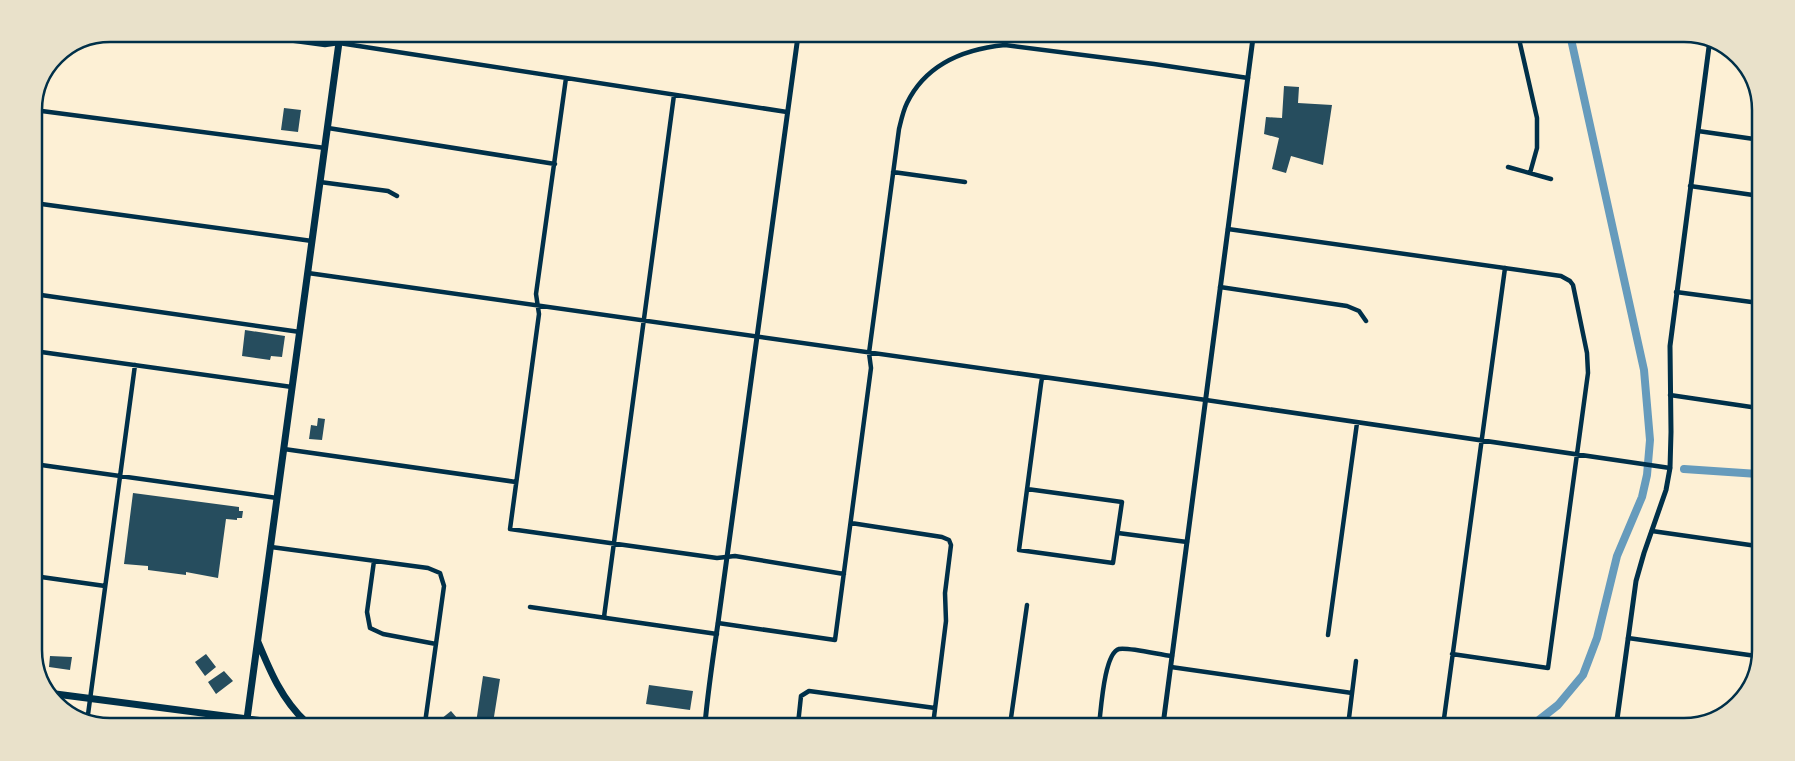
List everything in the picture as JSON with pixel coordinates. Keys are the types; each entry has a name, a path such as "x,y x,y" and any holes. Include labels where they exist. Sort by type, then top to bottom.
{"main road":[{"path":"247,718 339,43"},
{"path":"258,642 269,670 282,693 301,718"},
{"path":"58,693 233,718"}],"street":[{"path":"302,42 325,45 339,43 787,112"},
{"path":"705,718 708,682 712,671 797,42"},
{"path":"1164,718 1253,42"},
{"path":"1520,42 1537,118 1537,148 1530,173"},
{"path":"718,623 835,640 871,368 868,353 899,129 907,103 922,82 944,61 984,47 1005,45 1248,78"},
{"path":"1617,718 1636,581 1666,490 1670,468 1672,432 1670,346 1709,47"},
{"path":"566,78 536,294 539,314 510,529 718,558 735,556 844,574"},
{"path":"604,617 674,95"},
{"path":"43,111 325,148"},
{"path":"328,128 555,164"},
{"path":"1698,131 1752,139"},
{"path":"1508,167 1551,179"},
{"path":"893,172 965,182"},
{"path":"320,182 388,191 397,196"},
{"path":"1690,186 1752,195"},
{"path":"43,204 312,241"},
{"path":"1228,229 1561,276 1570,281 1574,289 1587,353 1588,373 1548,668 1452,654"},
{"path":"1443,718 1504,268"},
{"path":"308,273 1206,400 1670,468"},
{"path":"1220,288 1347,306 1359,310 1366,321"},
{"path":"1676,292 1752,302"},
{"path":"43,295 300,332"},
{"path":"43,352 292,387"},
{"path":"88,714 135,365"},
{"path":"1027,488 1122,502 1114,563 1019,550 1027,488 1042,378"},
{"path":"1670,395 1752,407"},
{"path":"1328,636 1357,423"},
{"path":"284,448 516,482"},
{"path":"43,465 277,498"},
{"path":"851,523 942,537 948,540 951,550 945,593 946,621 934,718"},
{"path":"1652,531 1752,545"},
{"path":"1118,532 1187,542"},
{"path":"271,547 428,568 440,573 444,586 426,718"},
{"path":"374,561 367,612 370,628 383,634 436,644"},
{"path":"43,577 105,586"},
{"path":"1011,718 1027,605"},
{"path":"530,607 717,634"},
{"path":"1628,638 1752,655"},
{"path":"1100,718 1108,663 1114,652 1119,649 1128,649 1172,656"},
{"path":"1349,718 1356,661"},
{"path":"1171,667 1352,693"},
{"path":"799,718 801,696 813,690 935,708"}],"building":[{"path":"1284,86 1299,87 1298,103 1332,105 1323,165 1291,156 1286,173 1272,169 1279,138 1264,134 1266,117 1282,118"},
{"path":"284,108 301,110 298,132 281,130"},
{"path":"245,330 285,336 282,357 271,356 270,360 242,356"},
{"path":"318,418 325,419 322,440 309,439 311,425 317,426"},
{"path":"133,493 239,507 239,511 243,511 242,518 237,518 237,520 226,519 218,578 186,572 186,575 148,570 148,566 124,564"},
{"path":"206,654 216,667 205,676 195,662"},
{"path":"50,656 72,657 70,670 49,667"},
{"path":"224,671 233,681 216,694 208,682"},
{"path":"483,676 500,679 494,718 477,718"},
{"path":"649,685 693,691 690,710 646,704"},
{"path":"451,711 457,718 442,718"}],"waterway":[{"path":"1541,718 1558,705 1583,675 1597,638 1617,556 1642,497 1647,475 1650,440 1644,370 1572,42"},
{"path":"1684,469 1752,474"}]}
